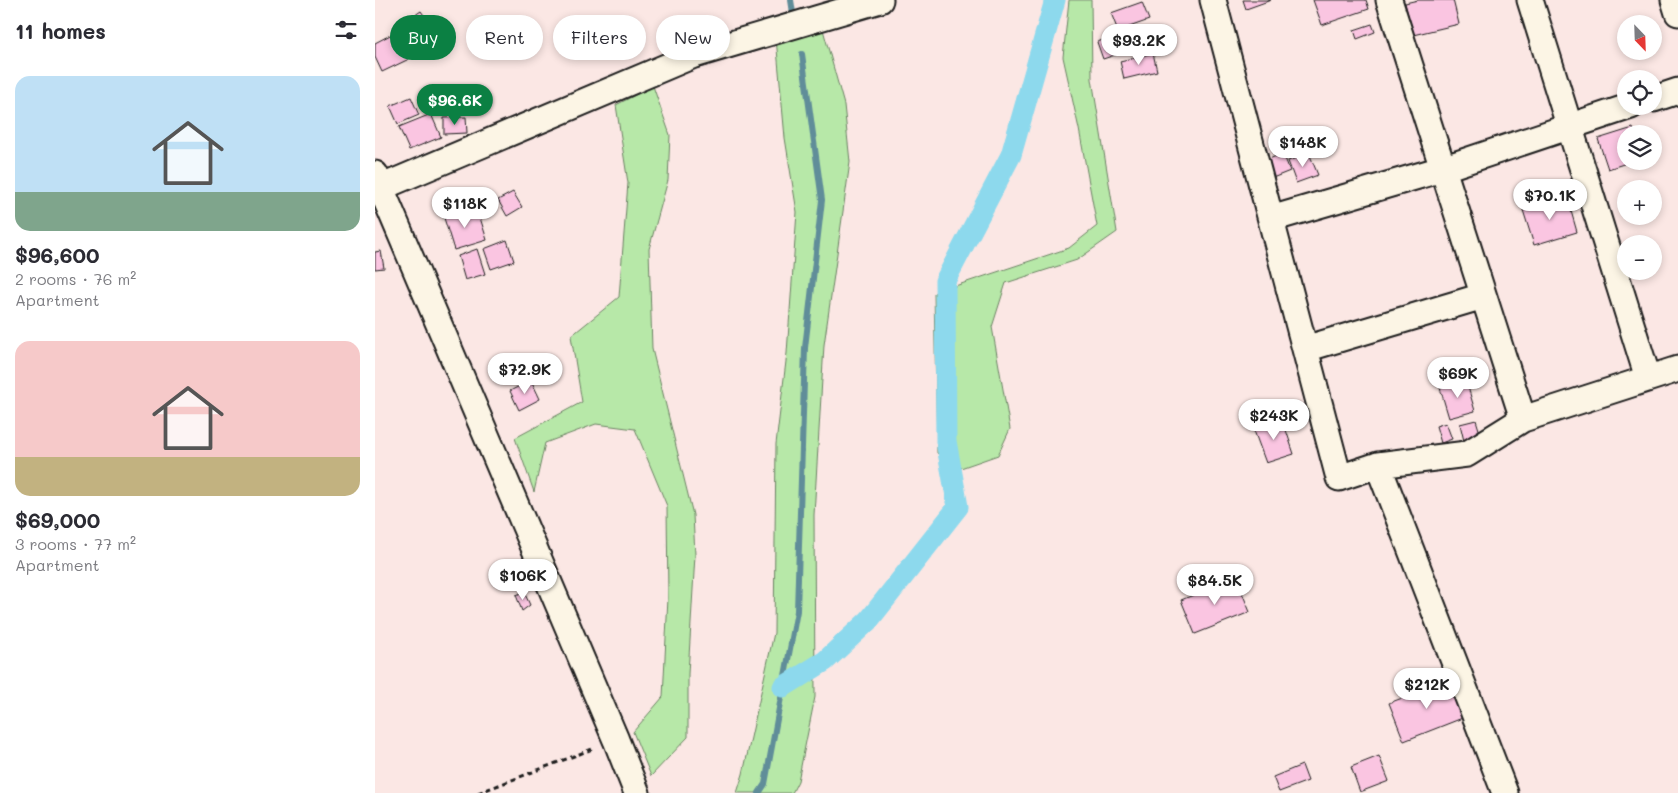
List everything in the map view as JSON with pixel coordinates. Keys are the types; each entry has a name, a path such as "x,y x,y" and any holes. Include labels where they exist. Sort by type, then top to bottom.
{"street":[{"path":"637,793 377,184 694,54 880,0"},
{"path":"1213,0 1339,478 1378,465 1467,454 1523,419 1678,369"},
{"path":"1389,0 1523,419"},
{"path":"1530,0 1648,378"},
{"path":"1674,0 1678,13"},
{"path":"1662,96 1678,91"},
{"path":"1271,219 1442,169 1617,111"},
{"path":"1305,349 1483,296"},
{"path":"1378,465 1505,793"}],"path":[{"path":"478,793 616,740"}],"green space":[{"path":"1069,0 1091,0 1092,79 1117,232 1077,260 1006,283 992,327 1010,429 998,455 955,470 937,453 934,293 1069,248 1097,226 1063,57"},
{"path":"822,26 844,105 850,162 824,345 814,515 815,697 798,781 792,793 737,793 743,774 774,633 776,444 787,353 797,212 785,138 776,38"},
{"path":"653,86 670,135 668,180 649,249 652,349 693,515 695,555 688,674 688,737 651,776 633,732 663,697 668,598 667,506 635,429 596,424 545,443 534,492 515,438 582,402 571,336 619,297 628,183 616,105"}],"building":[{"path":"1243,0 1271,0 1246,9"},
{"path":"1313,0 1366,0 1369,9 1322,25"},
{"path":"1418,0 1453,0 1459,24 1413,35 1405,3"},
{"path":"1142,2 1149,20 1118,31 1111,13"},
{"path":"421,11 424,15 415,15"},
{"path":"1372,24 1375,32 1357,39 1354,30"},
{"path":"390,35 390,60 407,60 382,72 375,57 375,43"},
{"path":"1119,35 1124,52 1103,59 1097,42"},
{"path":"1153,53 1157,71 1124,79 1120,61"},
{"path":"411,97 419,115 398,124 390,106"},
{"path":"431,114 441,137 409,150 399,127"},
{"path":"466,117 467,133 444,134 444,118"},
{"path":"1617,133 1617,166 1608,169 1598,139"},
{"path":"1283,153 1290,171 1265,181 1258,164"},
{"path":"1309,153 1318,175 1296,183 1288,161"},
{"path":"513,192 522,207 507,216 498,200"},
{"path":"1567,197 1577,232 1534,245 1523,210"},
{"path":"477,208 487,240 454,250 444,218"},
{"path":"507,240 514,261 491,269 484,249"},
{"path":"477,249 485,274 465,280 458,256"},
{"path":"381,251 384,268 375,269 375,252"},
{"path":"531,380 540,399 519,410 510,391"},
{"path":"1466,380 1475,411 1449,418 1440,388"},
{"path":"1282,418 1294,454 1266,463 1253,428"},
{"path":"1476,420 1481,436 1464,441 1460,424"},
{"path":"1446,423 1452,439 1441,443 1436,426"},
{"path":"1236,578 1250,612 1195,634 1181,600"},
{"path":"524,592 530,605 522,611 516,595"},
{"path":"1450,680 1465,717 1404,741 1389,703"},
{"path":"1379,756 1389,781 1360,792 1351,767"},
{"path":"1302,765 1308,781 1279,792 1273,777"}],"waterway":[{"path":"791,0 793,13"},
{"path":"783,687 825,661 869,620 958,507 946,441 945,281 1011,155 1055,0"},
{"path":"759,793 765,784 797,611 805,348 822,200 802,54"}]}
